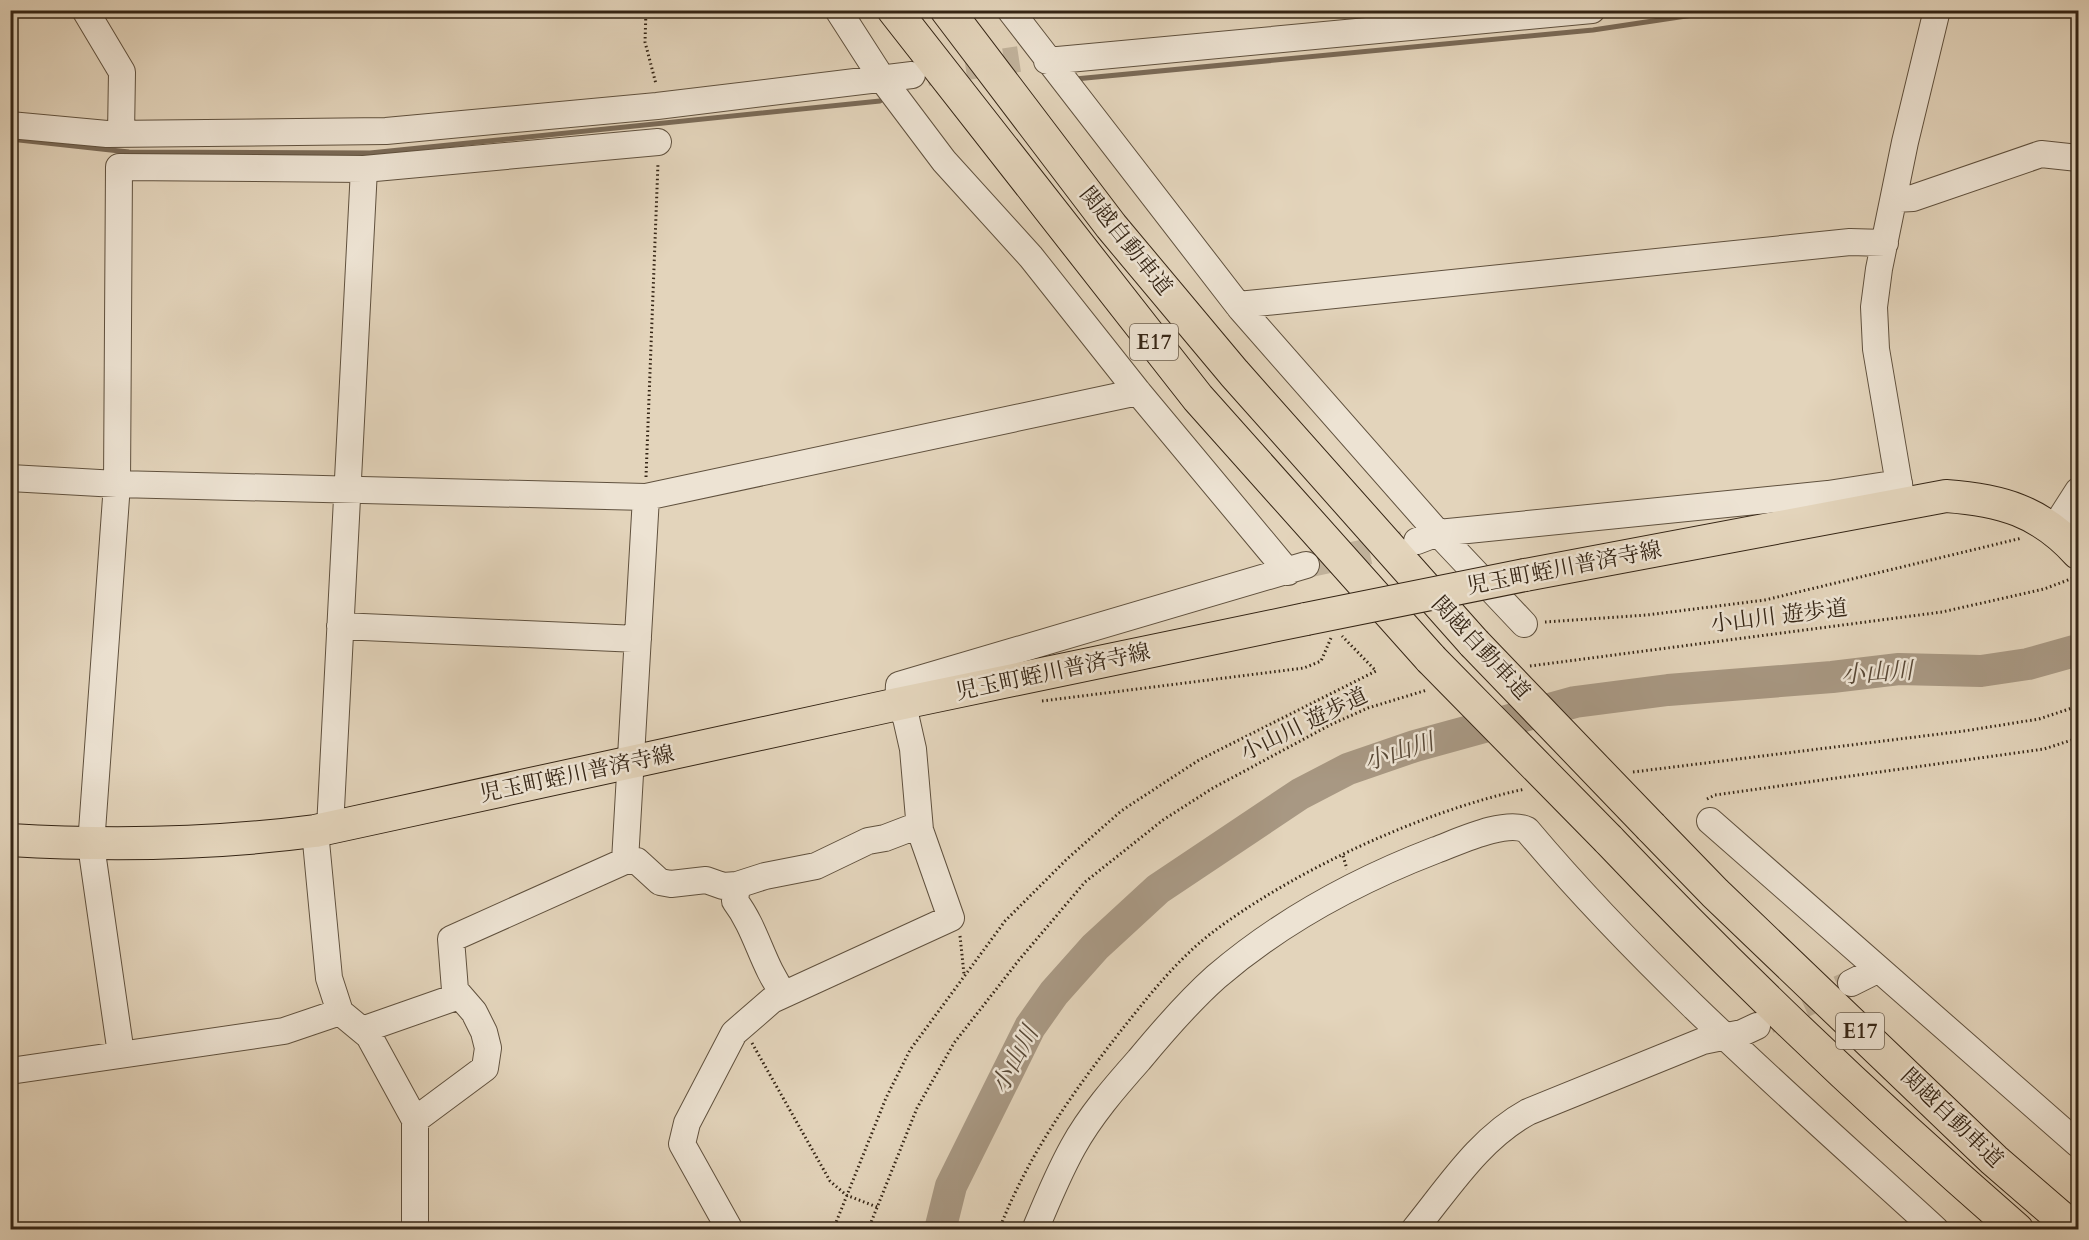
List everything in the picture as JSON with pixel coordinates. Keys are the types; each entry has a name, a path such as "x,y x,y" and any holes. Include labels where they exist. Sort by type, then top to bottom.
{"highway":[{"name":"関越自動車道","path":"894,10 1198,398 1431,674 1608,839 1684,919 1822,1053 2017,1230"},
{"name":"関越自動車道","path":"947,10 1111,226 1234,373 1474,643 1715,893 1994,1160 2075,1230"}],"main road":[{"name":"児玉町蛭川普済寺線","path":"10,840 90,845 246,840 323,829 898,704 1525,575 1900,493 1990,500 2026,513 2073,553"}],"street":[{"path":"85,10 122,72 121,134"},
{"path":"730,1230 682,1144 687,1123 734,1033 772,1000 951,918 919,825 913,749 906,718 898,704 899,685 1297,568 1138,392 1031,257 944,160 883,80 838,10"},
{"path":"1010,10 1034,55 1427,537 1524,624"},
{"path":"1034,55 1592,10"},
{"path":"1427,537 1828,494 1900,493 1876,349 1874,307 1905,142 1937,10"},
{"path":"10,125 121,134 386,131 657,106 912,75"},
{"path":"121,1054 90,845 117,484 119,167 364,169 658,142"},
{"path":"1894,199 1913,198 2041,154 2079,158"},
{"path":"364,169 340,626 323,829 329,978 340,1012 369,1036 415,1120 415,1230"},
{"path":"1238,304 1850,242 1885,243"},
{"path":"10,478 117,484 646,497 1138,392"},
{"path":"2073,553 2062,516 2079,491"},
{"path":"625,861 646,497"},
{"path":"340,626 638,639"},
{"path":"1710,822 2079,1144"},
{"path":"415,1120 485,1068 488,1047 484,1032 474,1012 455,990 452,939 625,861 637,861 660,882 671,884 706,880 723,886 738,885 765,876 816,866 868,841 885,838 919,825"},
{"path":"1035,1230 1074,1145 1101,1106 1189,1003 1256,945 1332,898 1395,866 1453,844 1509,827 1520,827 1533,837 1625,940 1935,1230"},
{"path":"738,885 735,902 746,916 769,974 784,994"},
{"path":"1851,983 1877,970"},
{"path":"362,1030 459,996"},
{"path":"10,1071 284,1031 340,1012"},
{"path":"1414,1230 1476,1152 1509,1122 1528,1112 1703,1041 1757,1026"}],"path":[{"path":"646,10 645,42 655,78 657,106"},
{"path":"646,497 658,142"},
{"path":"1524,624 1647,615 1765,600 2073,553"},
{"name":"小山川 遊歩道","path":"1522,667 1556,660 1942,612 2044,589 2073,553"},
{"path":"832,1230 886,1098 910,1050 1005,921 1066,860 1121,811 1199,760 1376,670 1335,629 1321,661 1304,669 1040,701"},
{"name":"小山川 遊歩道","path":"868,1230 917,1108 954,1043 1019,960 1085,882 1163,820 1213,788 1431,674"},
{"path":"1622,774 1964,731 2038,719 2079,706"},
{"path":"1710,822 1703,813 1701,804 1715,795 2044,749 2079,738"},
{"path":"999,1230 1014,1190 1072,1093 1158,983 1209,936 1281,889 1343,856 1447,810 1532,788"},
{"path":"1343,856 1346,867"},
{"path":"951,918 960,933 964,953 964,974"},
{"path":"742,1026 830,1181 846,1195 877,1208"}],"waterway":[{"path":"1075,79 1593,30 1726,10"},
{"path":"10,139 129,152 370,153 880,101"},
{"name":"小山川","path":"940,1230 951,1186 1030,1027 1054,993 1095,947 1158,889 1300,794 1348,769 1415,746 1575,702 1668,690 1832,677 1899,669 1981,671 2028,664 2078,650"}],"tunnel":[{"path":"927,73 1019,59"},
{"path":"1306,565 1403,544"},
{"path":"1768,1021 1851,983"}]}
